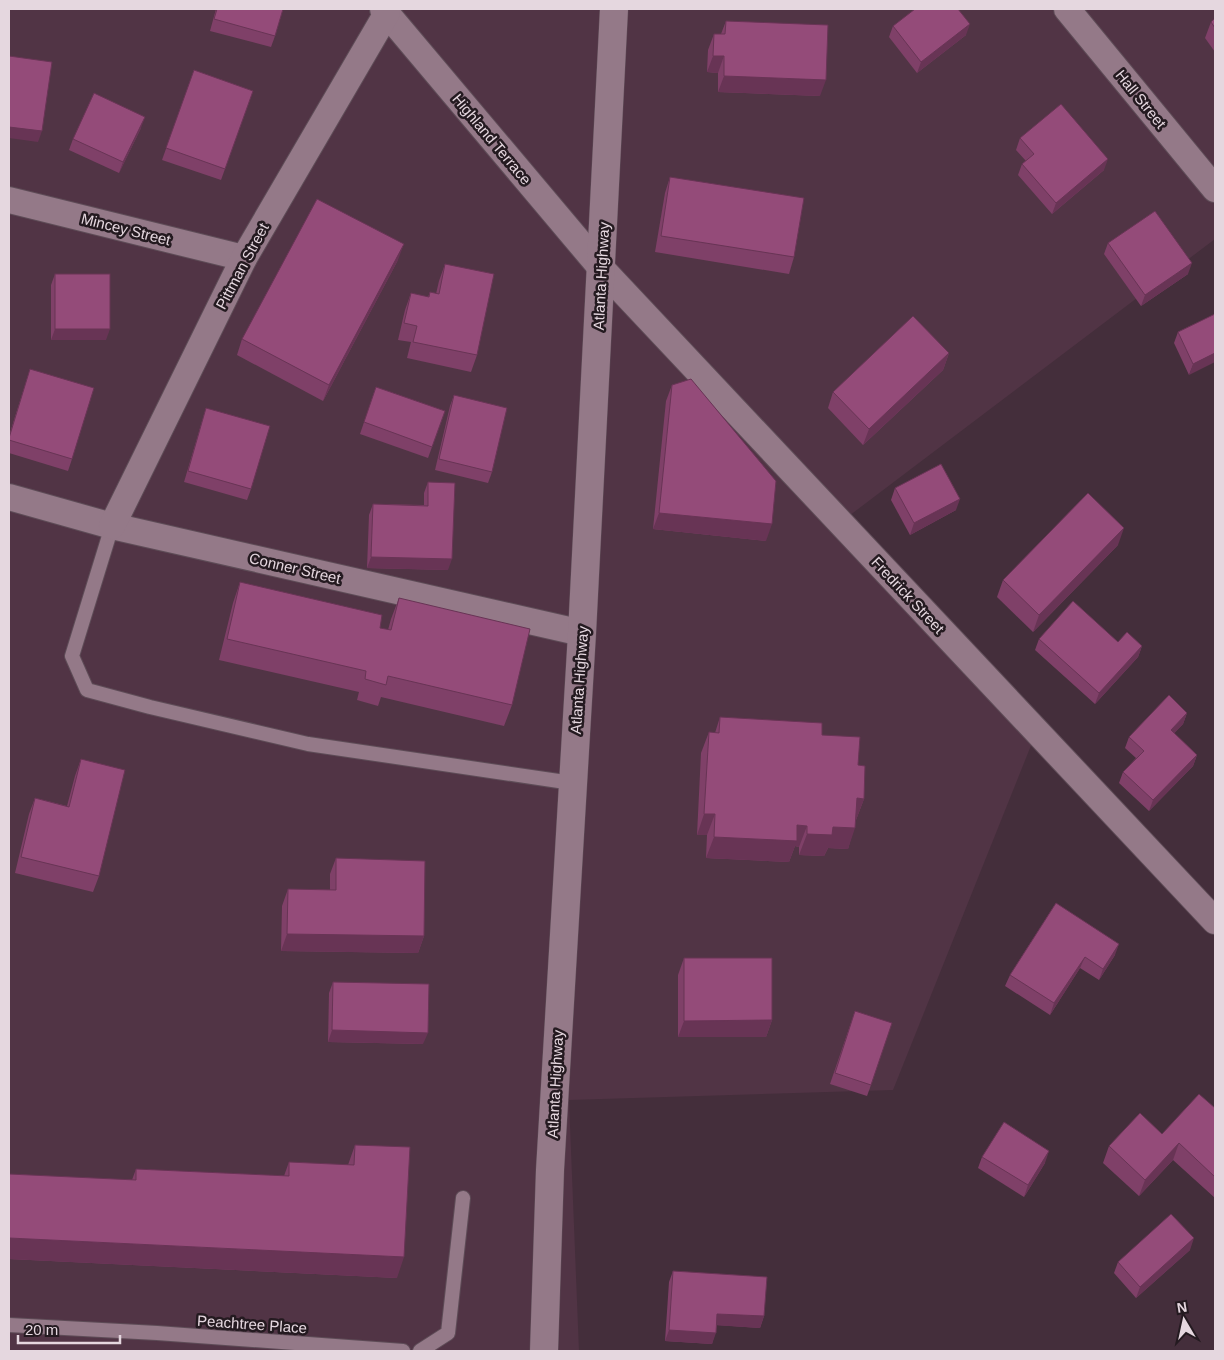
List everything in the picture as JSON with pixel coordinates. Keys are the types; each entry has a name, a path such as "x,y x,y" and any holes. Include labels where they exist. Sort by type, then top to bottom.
{"main road":[{"name":"Atlanta Highway","path":"544,1351 550,1170 582,633 614,9"}],"street":[{"name":"Hall Street","path":"1067,9 1215,189"},
{"name":"Highland Terrace","path":"385,11 601,268"},
{"name":"Pittman Street","path":"112,526 244,258 385,11"},
{"name":"Mincey Street","path":"9,200 244,258"},
{"name":"Fredrick Street","path":"601,268 1215,921"},
{"name":"Conner Street","path":"9,498 112,526 582,633"}],"lane":[{"path":"112,526 72,656 88,690 150,707 308,744 572,783"},
{"path":"420,1351 448,1333 463,1198"},
{"name":"Peachtree Place","path":"9,1325 157,1333 403,1351"}],"shaded area":[{"path":"9,9 1215,9 1215,239 833,528 1032,743 893,1090 569,1100 579,1351 9,1351"}],"building":[{"path":"217,9 283,9 275,36 214,19"},
{"path":"915,9 958,9 970,24 921,62 893,26"},
{"path":"1215,18 1215,28 1211,22"},
{"path":"726,21 828,25 826,80 724,76 724,56 713,56 714,34 725,34"},
{"path":"9,56 52,62 42,131 9,127"},
{"path":"194,70 253,91 225,169 166,148"},
{"path":"94,93 145,117 123,162 73,139"},
{"path":"1061,104 1108,159 1056,203 1022,164 1034,154 1020,138"},
{"path":"670,177 804,198 794,257 661,236"},
{"path":"317,199 404,244 329,385 242,339"},
{"path":"1155,211 1192,263 1145,295 1108,243"},
{"path":"445,264 494,274 477,355 413,342 417,326 404,323 411,293 429,297 430,292 439,294"},
{"path":"55,274 110,274 110,329 55,329"},
{"path":"1215,314 1215,353 1193,364 1178,332"},
{"path":"913,316 949,353 869,429 833,392"},
{"path":"30,369 94,388 72,459 9,440"},
{"path":"691,379 776,481 772,524 659,513 672,385"},
{"path":"376,387 445,411 432,447 364,422"},
{"path":"454,395 507,408 492,472 439,459"},
{"path":"206,408 270,426 251,489 188,471"},
{"path":"941,464 960,499 914,523 895,488"},
{"path":"428,482 455,483 452,559 371,557 373,504 428,506"},
{"path":"1088,493 1124,528 1039,615 1003,580"},
{"path":"240,582 382,615 380,628 391,630 399,598 530,629 512,705 388,676 386,685 365,679 366,671 227,639"},
{"path":"1073,601 1118,642 1127,632 1142,646 1099,693 1039,639"},
{"path":"1169,695 1187,713 1171,730 1197,755 1153,800 1123,772 1144,751 1129,737"},
{"path":"720,717 822,723 822,735 860,737 858,765 865,766 864,799 857,798 855,828 833,827 832,835 807,834 807,826 797,825 797,841 714,837 715,814 704,814 709,732 719,733"},
{"path":"81,759 125,770 99,876 21,857 35,798 69,807"},
{"path":"336,858 425,861 424,936 287,934 288,889 336,890"},
{"path":"1056,903 1119,944 1103,969 1085,957 1054,1003 1010,975"},
{"path":"684,958 772,958 772,1020 684,1021"},
{"path":"333,982 429,984 428,1033 332,1030"},
{"path":"855,1011 892,1023 871,1085 835,1073"},
{"path":"1199,1094 1215,1108 1215,1177 1179,1143 1145,1180 1109,1146 1140,1113 1162,1134"},
{"path":"1004,1122 1049,1151 1028,1185 982,1157"},
{"path":"355,1145 410,1147 404,1257 9,1238 9,1174 136,1180 136,1169 289,1176 289,1162 354,1165"},
{"path":"1171,1214 1194,1238 1140,1287 1118,1262"},
{"path":"673,1271 767,1277 764,1316 717,1314 716,1333 669,1330"}]}
